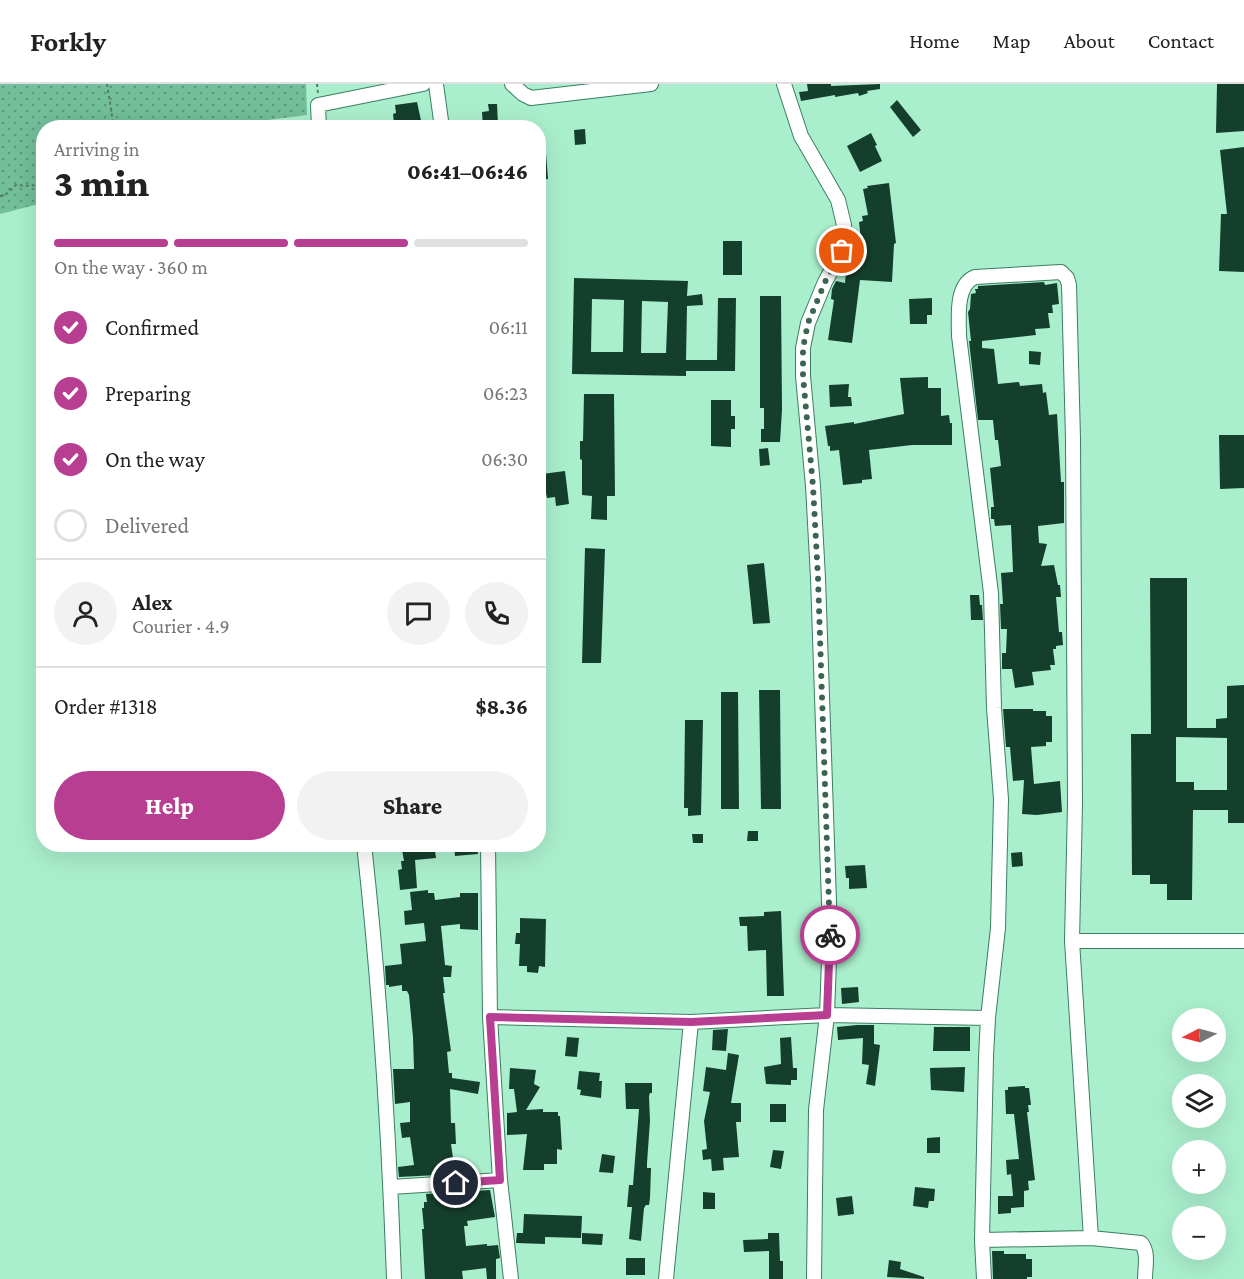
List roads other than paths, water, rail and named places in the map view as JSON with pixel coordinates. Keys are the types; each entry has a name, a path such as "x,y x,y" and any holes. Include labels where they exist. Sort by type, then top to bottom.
{"street":[{"path":"319,120 318,105 423,84"},
{"path":"436,84 441,120"},
{"path":"512,84 531,98 651,84"},
{"path":"784,84 801,136 838,200 844,225 842,251 825,282 808,323 803,348 803,376 813,486 818,578 830,922 827,1015 816,1110 813,1279"},
{"path":"984,1279 982,1240 988,1018 998,928 1001,799 994,708 990,592 959,336 964,284 975,277 1060,272 1067,278 1069,285 1073,439 1075,804 1072,941 1091,1238"},
{"path":"365,852 373,924 391,1187 394,1279"},
{"path":"488,852 490,1017 500,1180 511,1279"},
{"path":"1072,941 1244,941"},
{"path":"490,1017 691,1022 827,1015 988,1018"},
{"path":"666,1279 691,1022"},
{"path":"391,1187 500,1180"},
{"path":"982,1240 1091,1238 1141,1244 1146,1254 1145,1279"}]}
